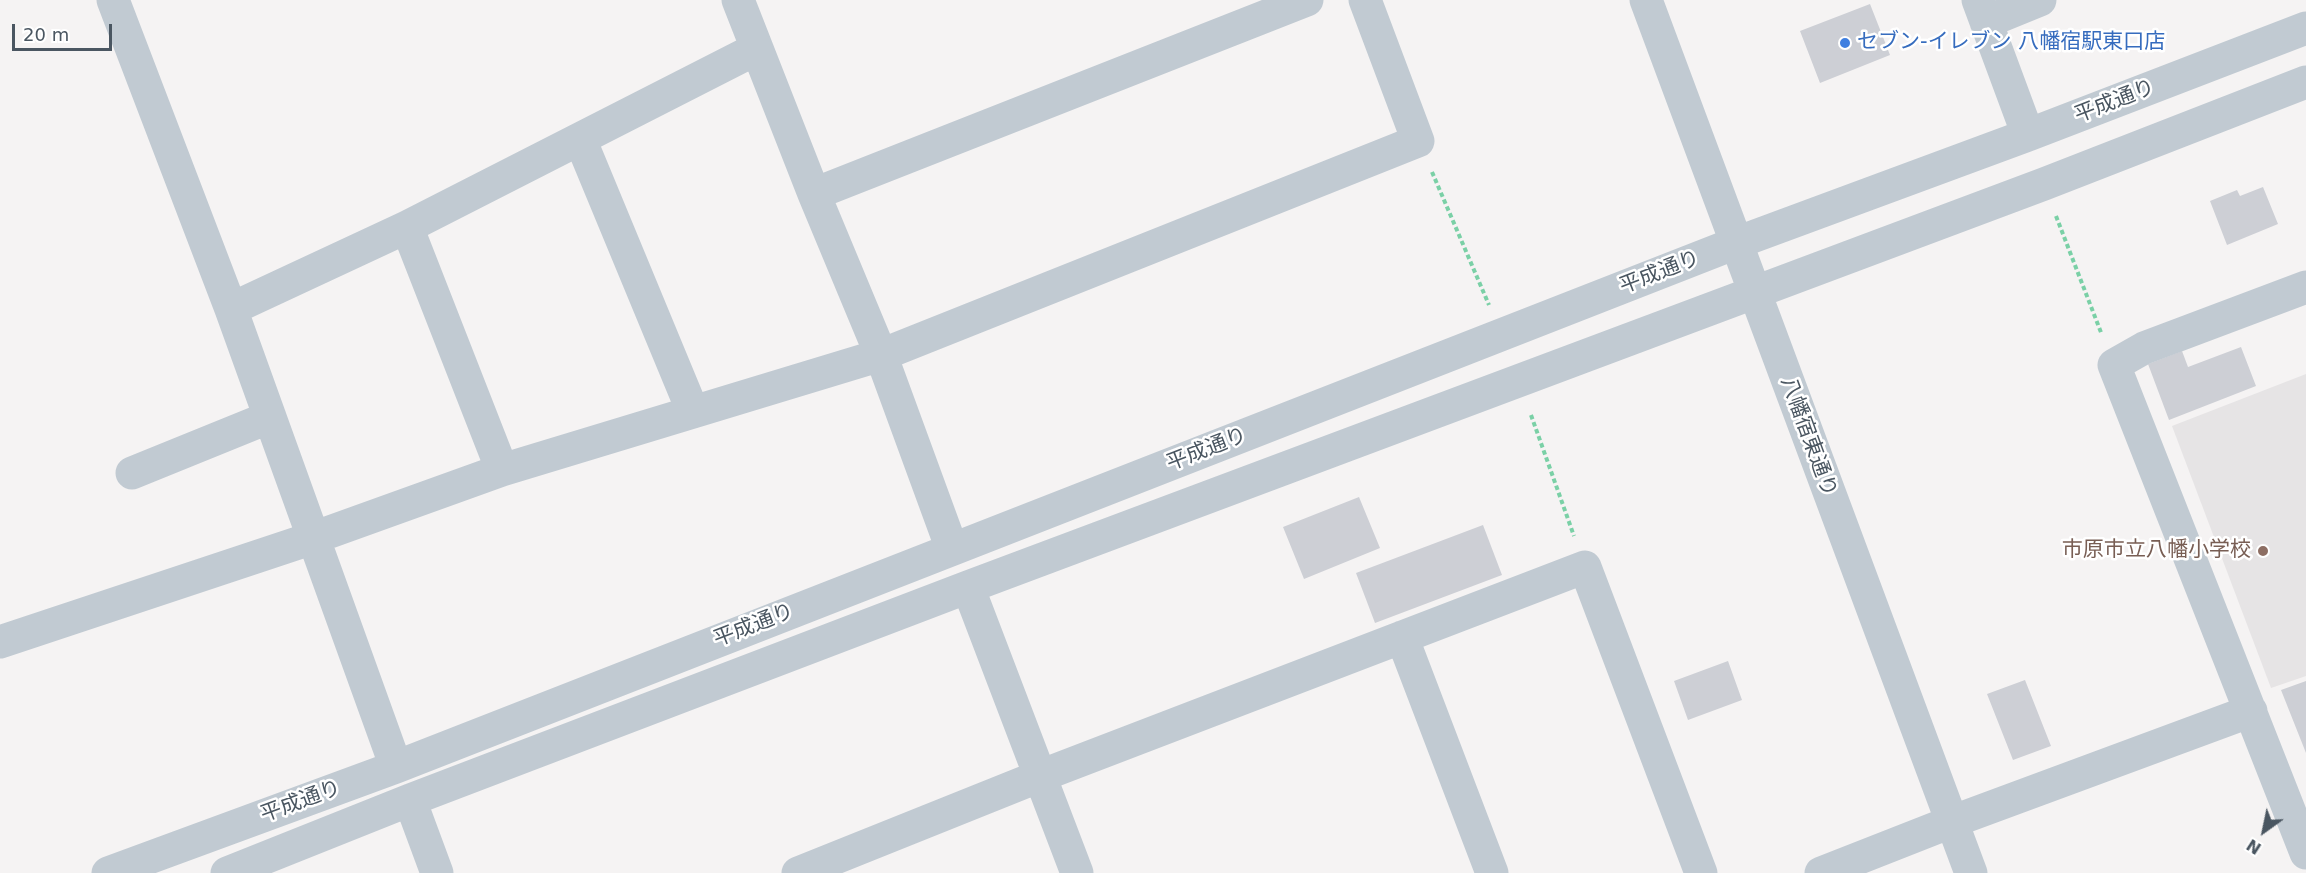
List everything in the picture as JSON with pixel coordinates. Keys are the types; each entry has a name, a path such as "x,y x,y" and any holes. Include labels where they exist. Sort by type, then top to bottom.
{"street":[{"path":"113,0 231,309 396,767"},
{"path":"738,0 814,194 881,355 952,549"},
{"path":"814,194 1307,0"},
{"path":"0,642 313,538 501,470 881,355 1418,141 1365,0"},
{"name":"八幡宿東通り","path":"1646,0 1971,873"},
{"path":"2028,135 1982,11 2040,0"},
{"name":"平成通り","path":"108,873 396,767 1736,243 2028,135 2306,28"},
{"path":"231,309 407,227 756,49"},
{"name":"平成通り","path":"227,873 410,800 968,587 2044,184 2306,82"},
{"path":"580,139 693,412"},
{"path":"407,227 501,470"},
{"path":"2306,287 2144,348 2114,365 2306,853"},
{"path":"132,473 270,417"},
{"path":"798,873 1585,567 1701,873"},
{"path":"968,587 1077,873"},
{"path":"1402,637 1492,873"},
{"path":"1821,873 1951,822 2251,711"},
{"path":"410,800 437,873"}],"path":[{"path":"1418,141 1491,310"},
{"path":"2044,184 2114,365"},
{"path":"1531,415 1585,567"}],"shaded area":[{"name":"市原市立八幡小学校","path":"2306,374 2306,676 2271,688 2172,426"}],"building":[{"name":"セブン-イレブン 八幡宿駅東口店","path":"1870,4 1890,55 1820,83 1800,31"},
{"path":"2263,187 2278,224 2227,245 2210,201 2237,190 2240,196"},
{"path":"2241,347 2256,386 2169,420 2148,364 2182,351 2188,367"},
{"path":"1359,497 1380,548 1304,579 1283,527"},
{"path":"1483,525 1502,575 1375,623 1356,573"},
{"path":"1728,661 1742,700 1688,720 1674,681"},
{"path":"2025,680 2051,746 2013,760 1987,694"},
{"path":"2306,681 2306,753 2281,690"}],"place":[{"name":"セブン-イレブン 八幡宿駅東口店","path":"1845,43"},
{"name":"市原市立八幡小学校","path":"2263,551"}]}
